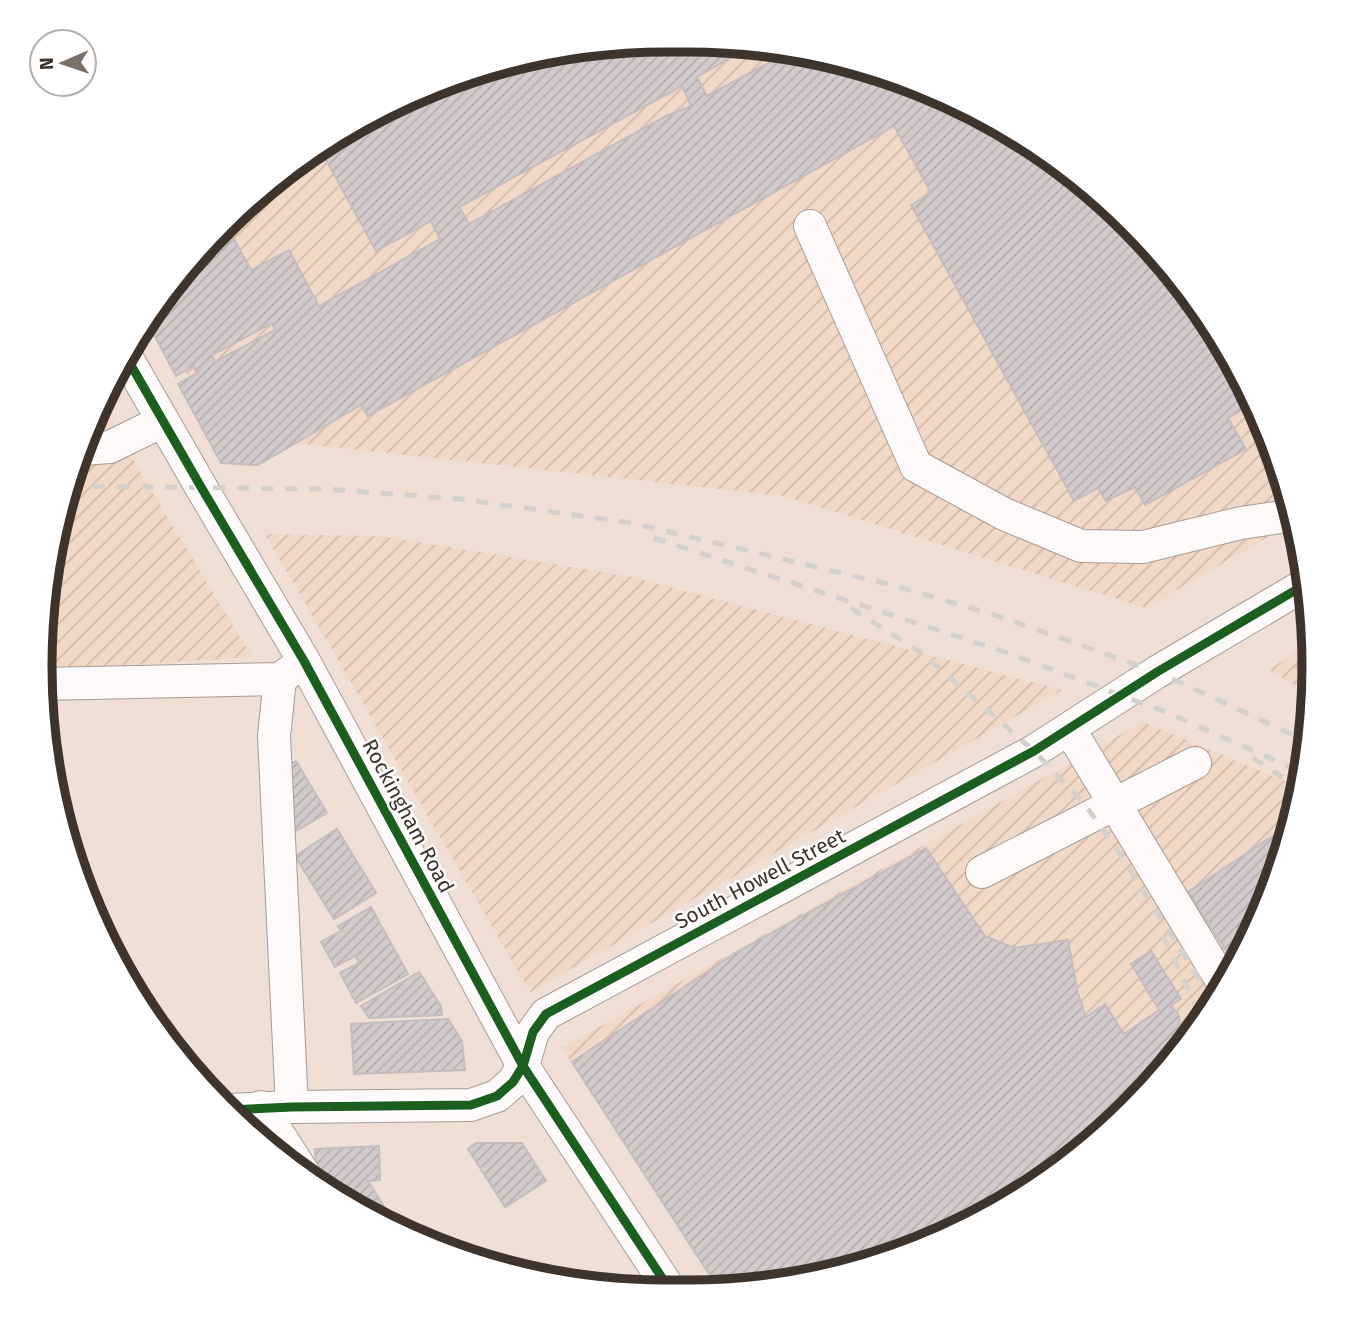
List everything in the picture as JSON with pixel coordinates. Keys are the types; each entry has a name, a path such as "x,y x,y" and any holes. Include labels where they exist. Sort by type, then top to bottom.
{"street":[{"path":"810,226 916,467 1004,514 1082,546 1143,547 1241,523 1283,517"},
{"name":"Rockingham Road","path":"131,366 163,421 292,670 523,1066 663,1280"},
{"path":"93,448 110,447 163,421"},
{"name":"South Howell Street","path":"241,1109 471,1105 497,1096 513,1082 523,1066 533,1032 546,1014 1034,751 1157,672 1296,590"},
{"path":"53,683 292,670 274,736 277,1107 297,1157"},
{"path":"1070,730 1219,974"},
{"path":"982,872 1195,763"}],"shaded area":[{"path":"626,54 728,54 807,64 846,73 922,99 995,135 1029,156 1092,205 1122,232 1149,262 1198,325 1238,395 1255,432 1285,527 1146,608 784,496 222,435 158,323 179,293 232,232 293,179 359,135 395,116 432,99 508,73 547,64"},
{"path":"108,413 139,470 252,657 52,669 54,626 64,547 85,469"},
{"path":"265,534 381,536 632,577 1062,690 530,992"},
{"path":"1301,648 1301,689 1269,670"},
{"path":"1143,722 1290,783 1269,864 1238,938 1198,1008 1149,1071 1122,1101 1092,1128 1029,1177 959,1217 885,1248 807,1269 712,1279 562,1048"}],"building":[{"path":"666,52 736,55 697,77 707,96 776,59 807,64 885,85 959,116 1029,156 1092,205 1122,232 1149,262 1198,325 1244,409 1228,418 1246,449 1145,505 1135,487 1106,501 1098,488 1074,501 911,205 931,193 894,126 368,416 361,405 258,465 221,463 178,384 197,373 193,366 176,376 152,331 179,293 231,233 251,270 289,250 319,306 440,239 431,221 376,251 324,157 359,135 432,99 508,73 547,64 626,54","holes":["682,86 691,106 666,116 469,224 459,207","272,323 275,330 215,362 212,355"]},
{"path":"1302,657 1302,670 1296,667"},
{"path":"296,761 327,813 296,831 287,817 284,768"},
{"path":"337,829 376,893 334,919 295,856"},
{"path":"1279,832 1255,901 1229,955 1188,892"},
{"path":"926,848 985,936 1014,948 1068,940 1078,994 1086,1017 1105,1004 1124,1034 1159,1010 1131,964 1151,951 1181,999 1170,1006 1180,1019 1178,1026 1184,1027 1122,1101 1092,1128 1029,1177 959,1217 922,1234 846,1260 768,1275 712,1279 572,1062 735,953"},
{"path":"371,907 408,974 356,1003 340,973 359,963 355,956 335,967 321,942 341,931 338,926"},
{"path":"419,972 441,1006 442,1015 369,1018 361,1006"},
{"path":"448,1019 462,1041 465,1070 354,1074 351,1024"},
{"path":"476,1143 522,1143 546,1181 505,1207 468,1149"},
{"path":"379,1146 380,1180 368,1181 386,1210 359,1198 316,1170 315,1149"}],"railway":[{"path":"80,486 325,489 460,499 632,523 892,585 995,615 1157,672 1297,736"},
{"path":"654,538 1008,653 1173,715 1293,768"},
{"path":"851,608 923,654 1034,751 1083,802 1114,845 1208,992"},
{"path":"1253,758 1291,782"},
{"path":"1163,936 1198,1009"}],"cycle path":[{"path":"131,366 304,661 523,1066 663,1280"},
{"path":"241,1109 471,1105 497,1096 513,1082 523,1066 533,1032 546,1014 1034,751 1157,672 1296,590"}]}
